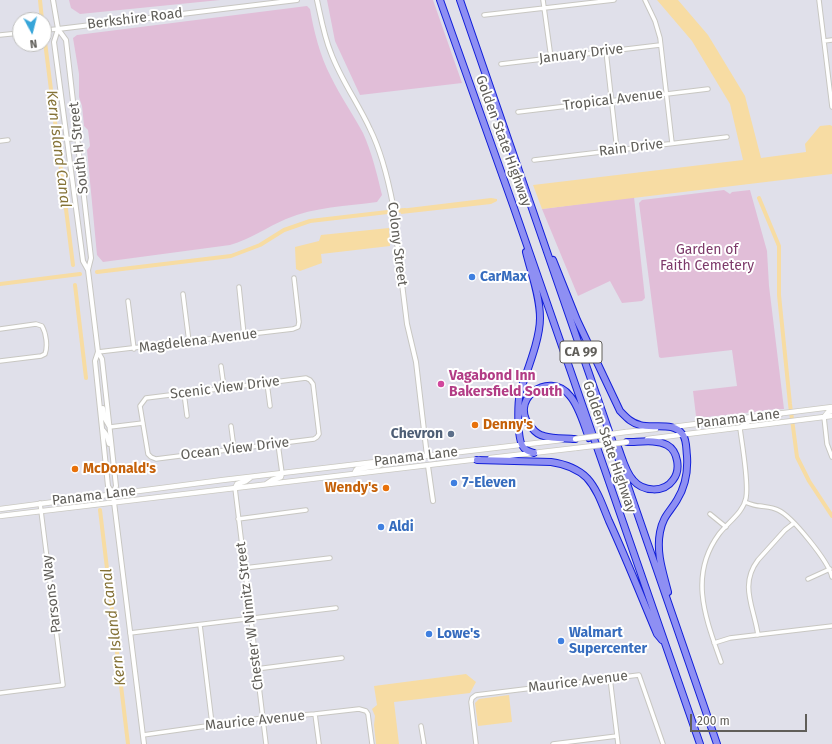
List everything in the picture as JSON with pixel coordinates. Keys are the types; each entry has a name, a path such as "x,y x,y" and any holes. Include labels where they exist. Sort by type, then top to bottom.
{"highway":[{"name":"Golden State Highway","path":"440,0 514,208 700,744"},
{"name":"Golden State Highway","path":"460,0 594,392 717,744"},
{"path":"530,204 577,320 620,411 629,420 640,425 670,427 677,430 682,434 686,443 688,466 686,476 677,500 663,522 658,545 660,562 685,651"},
{"path":"514,208 539,303 540,319 538,336 518,400 518,416 522,445 524,449 534,453"},
{"path":"575,439 546,437 534,431 527,423 524,415 525,402 531,393 539,388 553,386 563,389 570,395 575,403 611,490"},
{"path":"594,392 628,472 633,480 645,488 656,489 666,486 674,479 677,470 677,458 671,448 660,442 628,442"},
{"path":"477,460 552,462 577,470 588,480 596,492 629,564 657,634 665,644"}],"main road":[{"name":"Panama Lane","path":"0,508 832,407"},
{"path":"824,417 828,412 832,411"},
{"name":"Panama Lane","path":"0,516 628,442 832,416"},
{"path":"354,474 357,469 378,466 389,461"},
{"path":"266,484 281,477 282,473"},
{"path":"235,488 237,484 252,477"}],"street":[{"name":"South H Street","path":"53,0 58,29 66,40 78,138 91,258 88,270 98,352 102,359 113,454 116,486 113,494"},
{"name":"Berkshire Road","path":"52,29 297,0"},
{"name":"Colony Street","path":"317,0 331,53 340,74 370,128 387,175 407,324 416,362 433,501"},
{"path":"543,0 551,58"},
{"path":"484,15 614,0"},
{"path":"645,0 658,29 672,143"},
{"path":"819,0 832,107"},
{"name":"South H Street","path":"58,29 54,42 83,261 88,270"},
{"path":"0,36 12,34"},
{"path":"824,41 832,40"},
{"name":"January Drive","path":"501,64 660,45"},
{"path":"606,51 617,150"},
{"name":"Tropical Avenue","path":"518,112 708,89"},
{"name":"Rain Drive","path":"534,160 727,137"},
{"path":"67,139 78,138"},
{"path":"0,141 8,140"},
{"name":"Magdelena Avenue","path":"98,352 134,349 293,329 298,327 300,322 294,278"},
{"path":"239,287 244,335"},
{"path":"183,294 189,342"},
{"path":"128,301 134,349"},
{"path":"0,329 36,324 42,326 47,350 45,354 41,356 0,361 0,358"},
{"name":"South H Street","path":"98,352 95,360 108,486 113,494 144,744"},
{"path":"221,366 224,388"},
{"name":"Scenic View Drive","path":"143,423 140,406 146,398 306,378 313,384 319,434 317,437"},
{"path":"267,383 270,406"},
{"path":"98,388 105,419 110,427 143,423"},
{"path":"184,393 187,416"},
{"path":"721,662 703,606 702,583 704,565 710,549 740,511 745,502 747,485 740,428 748,421 771,418 785,413"},
{"path":"824,417 827,444 832,457"},
{"name":"Ocean View Drive","path":"143,423 148,454 151,457 156,458 278,444 314,439 317,437"},
{"path":"231,426 234,449"},
{"path":"103,429 113,454"},
{"path":"278,444 282,473"},
{"name":"Chester W Nimitz Street","path":"235,488 266,744"},
{"path":"745,502 779,510 789,517 824,560 830,569 832,577"},
{"name":"Parsons Way","path":"0,693 63,685 40,503"},
{"path":"238,518 306,510"},
{"path":"710,514 726,527"},
{"path":"758,634 749,595 749,576 758,560 785,530 794,523"},
{"path":"244,568 330,558"},
{"path":"808,578 830,569"},
{"path":"130,633 336,608"},
{"path":"200,624 212,724"},
{"path":"714,642 726,638 832,626"},
{"path":"256,669 342,658"},
{"name":"Maurice Avenue","path":"476,744 471,702 472,698 476,695 639,675 663,744"},
{"path":"610,678 618,744"},
{"name":"Maurice Avenue","path":"143,735 212,724 359,709 366,711 369,718 372,744"},
{"path":"315,714 319,744"},
{"path":"421,726 424,744"},
{"path":"553,744 617,736"}],"green space":[{"path":"69,0 220,0 80,14 71,8"},
{"path":"327,0 433,0 462,83 360,95 335,41"},
{"path":"307,6 310,9 318,44 327,69 363,133 369,148 382,195 377,202 331,208 297,215 279,222 245,240 230,245 103,262 97,255 87,150 90,146 88,130 84,126 82,106 79,97 79,74 73,38 77,35"},
{"name":"Garden of Faith Cemetery","path":"724,190 730,194 732,192 750,190 767,251 769,286 784,409 707,417 696,416 693,391 737,386 732,350 659,357 639,203 642,200"},
{"path":"634,197 645,298 642,301 622,303 610,281 578,296 542,209"}],"shaded area":[{"path":"657,0 678,0 708,35 745,96 761,158 806,152 805,144 820,126 830,125 832,126 832,174 542,209 533,185 743,160 730,104 692,41"},
{"path":"491,198 497,199 497,201 491,204 401,214 400,209"},
{"path":"389,228 390,246 321,254 322,263 300,271 296,269 295,247 319,241 321,235"},
{"path":"466,674 476,682 470,693 394,702 399,744 376,744 374,725 375,716 372,709 377,705 374,686"},
{"path":"509,695 512,722 478,726 475,703 479,699"}],"waterway":[{"name":"Kern Island Canal","path":"40,0 41,12"},
{"name":"Kern Island Canal","path":"46,52 73,265"},
{"path":"759,198 779,246 779,295 797,457 809,481 832,516"},
{"path":"97,272 231,256 260,245 284,230 310,221 405,210"},
{"path":"0,284 80,274"},
{"name":"Kern Island Canal","path":"75,285 86,378"},
{"name":"Kern Island Canal","path":"100,510 128,744"}],"place":[{"name":"CarMax","path":"472,277"},
{"name":"Vagabond Inn Bakersfield South","path":"441,384"},
{"name":"Denny's","path":"475,425"},
{"name":"Chevron","path":"451,434"},
{"name":"McDonald's","path":"75,469"},
{"name":"7-Eleven","path":"454,483"},
{"name":"Wendy's","path":"386,488"},
{"name":"Aldi","path":"381,527"},
{"name":"Lowe's","path":"429,634"},
{"name":"Walmart Supercenter","path":"561,641"}]}
